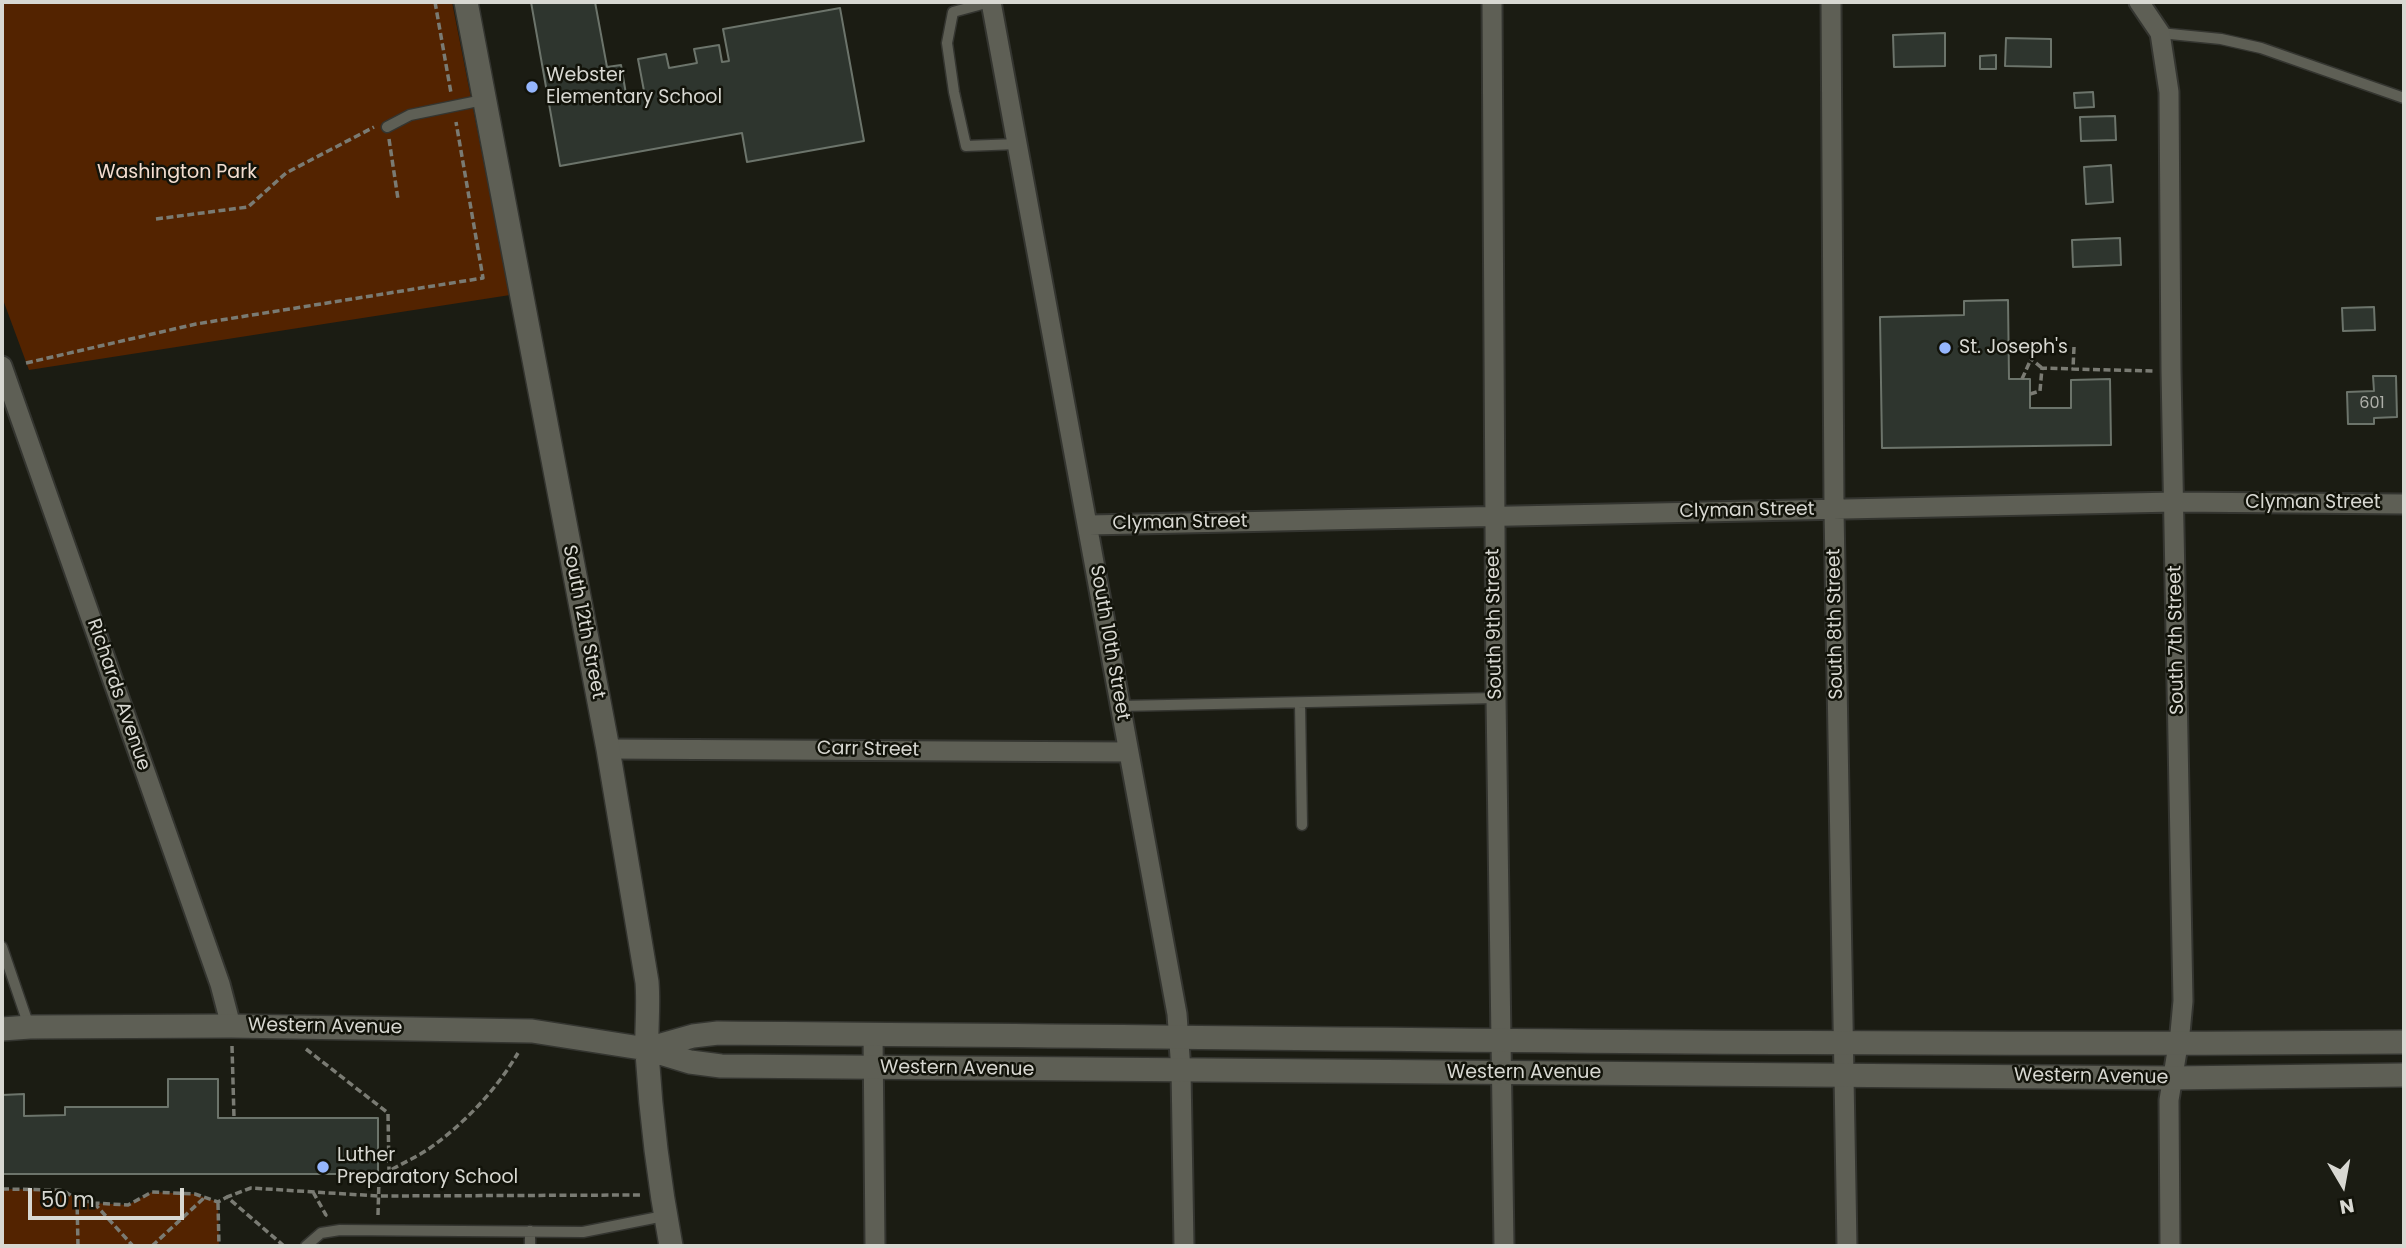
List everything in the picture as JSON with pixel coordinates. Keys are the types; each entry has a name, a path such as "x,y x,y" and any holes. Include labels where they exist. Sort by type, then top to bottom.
{"street":[{"name":"South 12th Street","path":"466,2 608,749 647,982 647,1049 663,1205 671,1246"},
{"name":"South 10th Street","path":"991,2 1173,988 1181,1071 1184,1246"},
{"name":"South 9th Street","path":"1492,2 1494,516 1504,1246"},
{"name":"South 8th Street","path":"1830,2 1834,510 1847,1246"},
{"path":"2139,2 2160,33"},
{"name":"South 7th Street","path":"2160,33 2169,92 2171,371 2183,1001 2169,1100 2170,1246"},
{"name":"Richards Avenue","path":"2,366 220,984 231,1026"},
{"name":"Clyman Street","path":"1089,525 2175,502 2404,504"},
{"name":"Carr Street","path":"608,749 1129,752"},
{"name":"Western Avenue","path":"2,1029 231,1026 532,1031 647,1049 691,1062 721,1066 2173,1078 2404,1075"},
{"name":"Western Avenue","path":"647,1049 693,1036 718,1033 1179,1036 1501,1042 2404,1042"},
{"path":"873,1034 875,1246"}],"lane":[{"path":"991,2 953,12 947,43 954,92 966,146 1018,144"},
{"path":"2160,33 2221,39 2260,48 2404,98"},
{"path":"387,127 410,115 484,100"},
{"path":"1121,706 1496,698"},
{"path":"1300,704 1301,825"},
{"path":"2,947 30,1027"},
{"path":"306,1246 320,1233 341,1230 583,1232 663,1205"},
{"path":"530,1231 530,1246"}],"path":[{"path":"26,363 196,324 483,278 435,2"},
{"path":"156,219 248,207 286,173 372,127 387,127 398,199"},
{"path":"2073,369 2074,346"},
{"path":"2022,379 2039,347"},
{"path":"2031,359 2042,368 2171,371"},
{"path":"2030,394 2040,391 2042,368"},
{"path":"231,1026 233,1118"},
{"path":"278,1027 388,1113 389,1171"},
{"path":"379,1230 379,1178 428,1149 461,1123 506,1073 532,1031"},
{"path":"218,1202 251,1188 378,1196 663,1205"},
{"path":"2,1189 62,1190 77,1199 94,1203 128,1205 152,1192 195,1194 218,1202"},
{"path":"152,1246 205,1197"},
{"path":"226,1197 284,1246"},
{"path":"77,1199 78,1246"},
{"path":"218,1202 219,1246"},
{"path":"94,1203 133,1246"}],"green space":[{"name":"Washington Park","path":"2,2 452,2 510,295 29,370 2,297"},
{"path":"2,1189 62,1190 77,1199 94,1203 128,1205 152,1192 195,1194 218,1202 219,1246 2,1246"}],"building":[{"path":"531,2 595,2 607,67 621,65 626,94 644,91 638,59 666,54 669,68 697,63 694,49 719,45 722,62 729,61 723,29 840,8 864,141 747,162 742,133 560,166"},
{"path":"1945,33 1945,66 1894,67 1893,35"},
{"path":"2006,38 2051,39 2051,67 2005,66"},
{"path":"1996,55 1996,69 1980,69 1980,56"},
{"path":"2093,92 2094,107 2075,108 2074,93"},
{"path":"2115,116 2116,140 2081,141 2080,117"},
{"path":"2111,165 2113,202 2086,204 2084,167"},
{"path":"2120,238 2121,265 2073,267 2072,240"},
{"name":"St. Joseph's","path":"2008,300 2009,379 2030,379 2030,408 2071,408 2071,380 2110,379 2111,445 1882,448 1880,317 1964,315 1964,301"},
{"path":"2374,307 2375,330 2343,331 2342,308"},
{"path":"2373,376 2396,376 2397,417 2374,418 2374,424 2348,424 2347,392 2374,391"},
{"path":"168,1079 218,1079 218,1118 378,1118 378,1174 2,1174 2,1095 24,1094 24,1116 65,1115 65,1107 168,1107"}],"place":[{"name":"Webster Elementary School","path":"532,87"},
{"name":"St. Joseph's","path":"1945,348"},
{"name":"Luther Preparatory School","path":"323,1167"}]}
